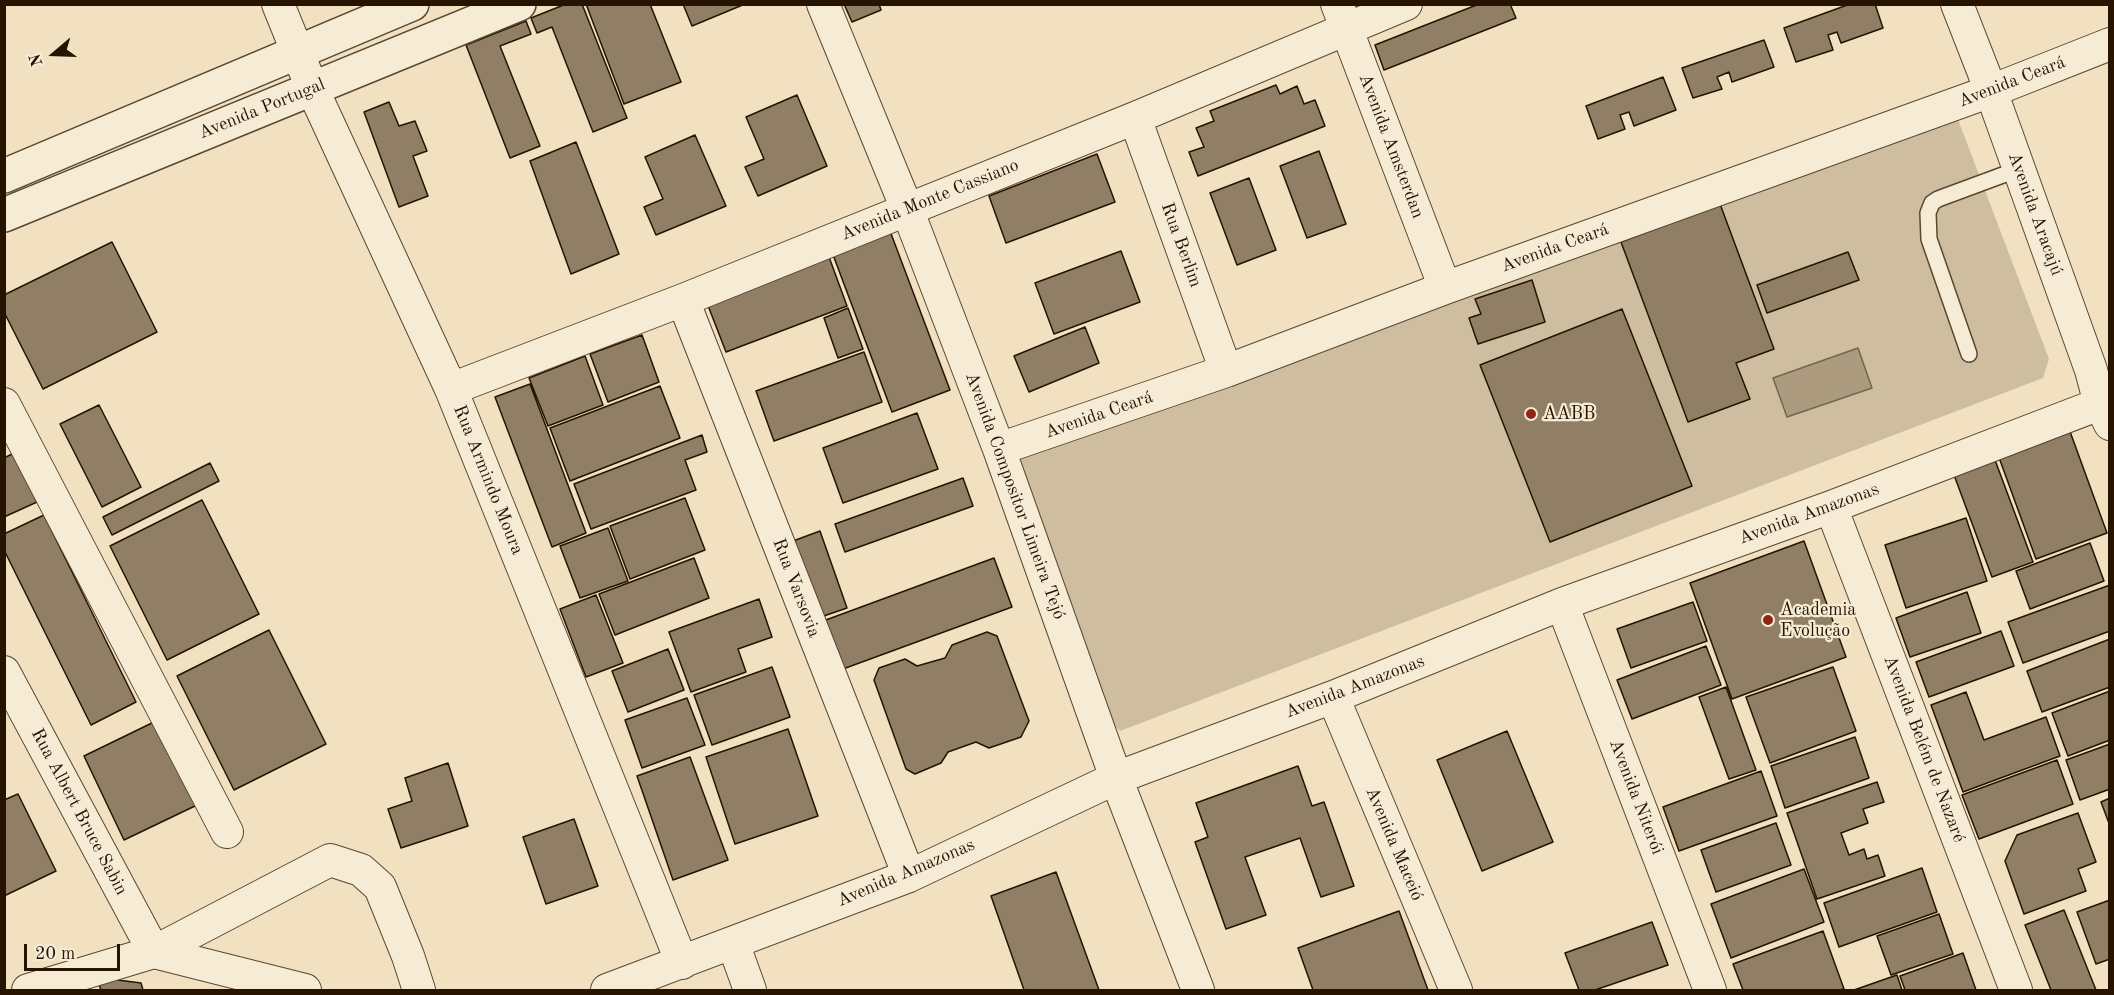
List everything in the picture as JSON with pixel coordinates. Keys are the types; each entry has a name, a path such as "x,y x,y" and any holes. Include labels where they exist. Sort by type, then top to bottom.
{"street":[{"name":"Rua Armindo Moura","path":"278,4 312,88 452,389 682,963"},
{"name":"Avenida Portugal","path":"4,176 412,4"},
{"name":"Avenida Portugal","path":"4,215 519,4"},
{"name":"Avenida Compositor Limeira Tejó","path":"823,4 907,209 999,449 1116,778 1198,990"},
{"name":"Avenida Monte Cassiano","path":"452,389 683,300 1135,118 1342,17 1406,4"},
{"name":"Avenida Aracajú","path":"1957,4 2106,409"},
{"name":"Avenida Amsterdan","path":"1342,17 1445,288"},
{"name":"Avenida Ceará","path":"999,449 1226,371 1445,288 1991,92 2109,44"},
{"name":"Rua Berlim","path":"1135,118 1226,371"},
{"name":"Rua Varsovia","path":"683,300 909,876"},
{"path":"4,404 227,831"},
{"name":"Avenida Amazonas","path":"607,990 909,876 1116,778 1333,696 1562,604 2106,409"},
{"name":"Avenida Belém de Nazaré","path":"1831,507 2016,990"},
{"name":"Avenida Niterói","path":"1562,604 1710,990"},
{"name":"Rua Albert Bruce Sabin","path":"4,672 154,952"},
{"name":"Avenida Maceió","path":"1333,696 1456,990"},
{"path":"28,990 154,952 330,860 361,870 380,887 419,990"},
{"path":"732,943 750,990"},
{"path":"154,952 305,990"}],"lane":[{"path":"1969,354 1929,239 1928,213 1932,203 1944,196 2019,169"}],"shaded area":[{"name":"AABB","path":"1954,109 2049,359 2043,378 1120,731 1105,716 1015,468 1020,451"},
{"path":"1858,348 1872,388 1787,417 1773,378"}],"building":[{"path":"566,4 582,4 627,118 593,132 552,27 537,33 531,18"},
{"path":"586,4 650,4 681,82 624,104"},
{"path":"683,4 745,4 692,26"},
{"path":"844,4 879,4 881,10 852,22"},
{"path":"1479,4 1510,4 1516,18 1384,70 1375,45"},
{"path":"1850,4 1875,4 1883,28 1841,43 1837,32 1828,35 1833,50 1796,62 1784,28"},
{"path":"526,21 531,34 500,46 540,146 510,158 466,45"},
{"path":"1764,40 1774,67 1732,82 1729,72 1717,77 1722,89 1693,98 1682,68"},
{"path":"1663,77 1676,110 1634,126 1629,112 1620,115 1625,129 1598,139 1586,106"},
{"path":"1276,85 1280,94 1297,86 1304,104 1315,100 1325,126 1198,176 1189,152 1204,147 1196,128 1214,121 1210,111"},
{"path":"797,95 827,166 758,196 745,167 764,159 746,117"},
{"path":"389,102 399,126 415,121 427,151 413,156 428,196 399,207 364,112"},
{"path":"695,135 726,206 656,235 644,207 663,199 645,157"},
{"path":"576,142 619,254 571,274 530,161"},
{"path":"1319,151 1346,224 1307,238 1280,166"},
{"path":"1097,154 1115,202 1006,243 989,196"},
{"path":"1249,178 1276,250 1237,265 1210,193"},
{"path":"1720,204 1774,349 1736,363 1750,399 1688,422 1621,242"},
{"path":"890,231 950,390 892,412 832,252"},
{"path":"112,242 157,332 43,389 4,312 4,295"},
{"path":"1121,251 1140,302 1054,334 1035,283"},
{"path":"1848,252 1859,280 1767,313 1757,285"},
{"path":"829,257 847,306 726,352 707,303"},
{"path":"1532,280 1545,322 1478,344 1469,318 1481,314 1475,299"},
{"path":"848,308 863,349 838,358 824,318"},
{"path":"1622,309 1692,486 1550,542 1480,365"},
{"path":"1085,327 1099,363 1029,392 1014,356"},
{"path":"642,335 659,382 608,402 590,354"},
{"path":"864,352 882,402 774,441 756,391"},
{"path":"585,356 603,405 548,426 529,378"},
{"path":"530,384 586,533 552,547 495,397"},
{"path":"660,386 680,438 570,481 550,428"},
{"path":"99,405 141,487 102,507 60,424"},
{"path":"917,413 938,469 843,503 823,448"},
{"path":"2068,426 2107,533 2036,559 1997,452"},
{"path":"702,435 707,452 685,460 696,490 591,529 574,484"},
{"path":"14,453 37,502 4,517 4,458"},
{"path":"1995,460 2033,562 1992,577 1954,475"},
{"path":"210,463 219,481 112,535 103,517"},
{"path":"963,478 973,506 845,552 835,524"},
{"path":"685,498 705,550 630,579 610,526"},
{"path":"202,500 259,614 167,660 110,546"},
{"path":"44,515 136,702 91,725 4,550 4,534"},
{"path":"1966,518 1987,581 1906,608 1885,545"},
{"path":"608,528 628,581 580,598 560,546"},
{"path":"820,531 847,608 812,620 785,544"},
{"name":"Academia Evolução","path":"1804,541 1846,657 1732,699 1690,583"},
{"path":"2090,543 2104,581 2030,609 2016,571"},
{"path":"694,558 709,598 615,635 599,594"},
{"path":"994,558 1012,607 832,673 815,624"},
{"path":"2110,585 2110,631 2023,663 2008,622"},
{"path":"1967,592 1981,633 1910,657 1896,618"},
{"path":"596,595 623,663 586,677 560,609"},
{"path":"759,599 772,637 738,649 746,672 691,692 669,632"},
{"path":"1693,602 1707,641 1631,668 1617,629"},
{"path":"269,630 326,744 234,790 177,676"},
{"path":"2001,631 2014,666 1929,697 1916,662"},
{"path":"987,632 997,636 1029,721 1021,737 989,748 976,742 948,752 941,763 915,774 906,769 874,680 879,668 905,659 917,666 945,658 952,645"},
{"path":"2110,639 2110,687 2042,712 2027,671"},
{"path":"1706,646 1721,685 1632,719 1617,680"},
{"path":"668,649 684,690 628,712 612,671"},
{"path":"772,667 790,717 712,745 694,695"},
{"path":"1833,667 1856,731 1770,763 1746,697"},
{"path":"1726,687 1756,770 1729,779 1699,697"},
{"path":"2110,691 2110,740 2068,756 2052,713"},
{"path":"1966,692 1984,740 2046,717 2060,756 1963,792 1931,705"},
{"path":"687,698 705,745 642,768 625,720"},
{"path":"156,721 197,805 124,840 84,756"},
{"path":"788,729 818,816 735,844 706,757"},
{"path":"1507,731 1553,842 1482,871 1437,760"},
{"path":"1855,737 1869,778 1785,808 1771,766"},
{"path":"2110,744 2110,789 2080,800 2066,760"},
{"path":"690,757 728,860 673,880 637,776"},
{"path":"2057,760 2073,804 1979,839 1962,795"},
{"path":"448,763 468,826 401,848 388,809 412,801 405,778"},
{"path":"1298,766 1312,806 1324,802 1354,886 1321,897 1300,838 1245,857 1266,915 1226,929 1195,842 1208,837 1196,803"},
{"path":"1761,771 1777,816 1679,851 1663,807"},
{"path":"1877,782 1884,802 1863,809 1868,823 1841,833 1849,855 1864,849 1867,859 1878,855 1885,876 1817,899 1787,813"},
{"path":"18,794 56,871 4,896 4,800"},
{"path":"2110,798 2110,826 2101,802"},
{"path":"2078,813 2096,862 2078,869 2086,891 2024,914 2005,861 2017,835"},
{"path":"574,819 598,886 546,904 523,837"},
{"path":"1776,823 1791,865 1716,892 1701,850"},
{"path":"1922,868 1937,912 1839,947 1824,903"},
{"path":"1804,869 1824,922 1731,958 1711,904"},
{"path":"1056,872 1099,990 1024,990 991,896"},
{"path":"2110,900 2110,959 2096,964 2077,912"},
{"path":"2064,910 2096,990 2051,990 2025,925"},
{"path":"1399,911 1428,990 1313,990 1298,948"},
{"path":"1939,914 1953,954 1891,975 1877,936"},
{"path":"1652,922 1668,965 1595,990 1579,990 1565,953"},
{"path":"1823,931 1844,989 1743,990 1733,964"},
{"path":"1963,953 1976,990 1905,990 1900,976"},
{"path":"1897,975 1902,990 1854,990"},
{"path":"110,979 141,983 143,990 101,990 98,982"}],"place":[{"name":"AABB","path":"1531,414"},
{"name":"Academia Evolução","path":"1768,620"}]}
